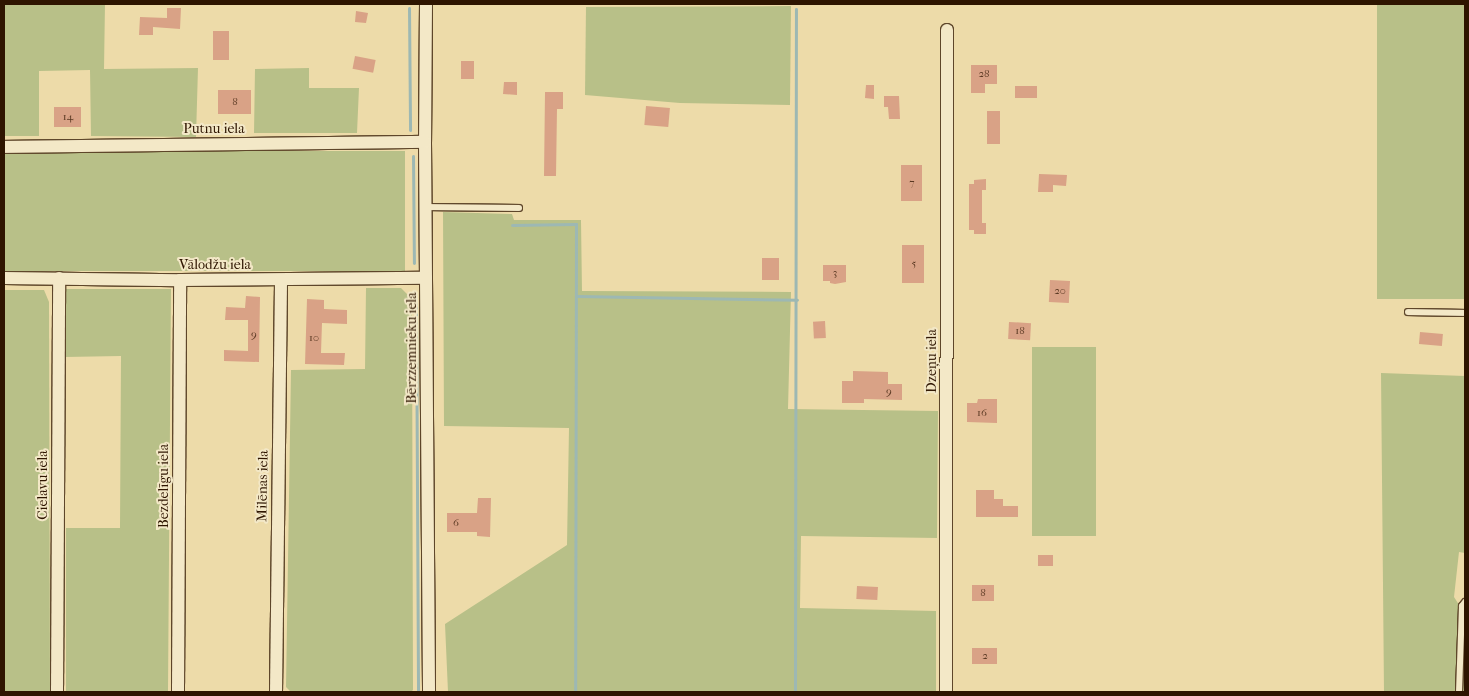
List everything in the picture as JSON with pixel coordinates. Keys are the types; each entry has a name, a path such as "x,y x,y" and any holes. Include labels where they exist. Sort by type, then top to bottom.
{"street":[{"name":"Bērzzemnieku iela","path":"426,4 424,142 429,692"},
{"name":"Dzeņu iela","path":"946,692 947,30"},
{"name":"Putnu iela","path":"4,147 424,142"},
{"name":"Vālodžu iela","path":"4,278 281,280 426,278"},
{"name":"Cielavu iela","path":"57,692 59,278"},
{"name":"Bezdelīgu iela","path":"178,692 180,280"},
{"name":"Milēnas iela","path":"276,692 281,280"}],"lane":[{"path":"425,207 519,208"},
{"path":"1408,312 1465,313"},
{"path":"1459,692 1462,606 1465,602"}],"green space":[{"path":"4,4 105,4 104,69 198,68 196,137 91,136 90,70 39,71 39,136 4,136"},
{"path":"1377,4 1465,4 1465,299 1377,299"},
{"path":"791,6 790,105 680,103 585,95 586,7"},
{"path":"309,68 309,88 359,88 357,133 254,133 255,69"},
{"path":"4,151 405,151 405,271 4,271"},
{"path":"443,212 512,214 514,220 581,220 582,291 791,292 788,409 938,411 937,538 801,536 800,608 936,611 936,692 448,692 445,624 567,545 569,428 444,426"},
{"path":"366,288 401,288 412,299 413,690 411,692 291,692 286,687 291,370 365,369"},
{"path":"65,289 171,289 168,692 66,692 66,528 120,528 121,356 65,357"},
{"path":"4,290 44,290 49,302 50,692 4,692"},
{"path":"1032,347 1096,347 1096,536 1032,536"},
{"path":"1381,373 1465,376 1465,553 1459,552 1454,597 1465,614 1465,692 1384,692"}],"building":[{"path":"167,8 181,8 180,29 153,27 153,35 139,35 140,17 167,18"},
{"path":"356,11 368,13 366,23 355,22"},
{"path":"213,31 229,31 229,60 213,60"},
{"path":"355,56 376,60 373,73 353,69"},
{"path":"461,61 474,61 474,79 461,79"},
{"path":"971,65 997,65 997,84 985,84 985,93 971,93"},
{"path":"504,82 517,82 517,95 503,94"},
{"path":"866,85 874,85 874,99 865,98"},
{"path":"1015,86 1037,86 1037,98 1015,98"},
{"path":"218,90 251,90 251,114 218,114"},
{"path":"545,92 563,92 563,109 557,109 556,176 544,176"},
{"path":"884,96 899,96 900,119 889,119 888,107 884,107"},
{"path":"646,106 670,108 668,127 644,125"},
{"path":"54,107 81,107 81,127 54,127"},
{"path":"987,111 1000,111 1000,144 987,144"},
{"path":"901,165 922,165 922,201 901,201"},
{"path":"1039,174 1067,175 1066,186 1053,185 1053,192 1038,192"},
{"path":"986,179 986,190 982,190 982,223 986,223 986,234 974,234 974,230 969,230 969,184 974,184 974,180"},
{"path":"902,245 924,245 924,283 902,283"},
{"path":"762,258 779,258 779,280 762,280"},
{"path":"823,265 846,265 846,282 835,284 830,283 830,281 823,281"},
{"path":"1050,280 1070,281 1069,303 1049,302"},
{"path":"246,296 260,297 259,362 224,361 224,350 248,351 248,320 225,320 226,307 245,308"},
{"path":"307,299 324,300 324,309 347,310 347,324 322,323 321,353 345,353 344,365 305,364"},
{"path":"825,321 826,338 814,339 813,322"},
{"path":"1009,322 1031,323 1030,340 1008,339"},
{"path":"1420,332 1443,334 1442,346 1419,344"},
{"path":"853,371 888,372 888,384 902,384 902,400 864,399 864,403 842,403 842,381 853,381"},
{"path":"978,399 997,399 997,423 967,422 967,403 977,403"},
{"path":"976,490 994,490 994,499 1003,499 1003,506 1018,506 1018,517 976,517"},
{"path":"478,498 491,498 490,537 477,536 477,532 447,532 447,513 477,513"},
{"path":"1038,555 1053,555 1053,566 1038,566"},
{"path":"972,585 994,585 994,601 972,601"},
{"path":"857,586 878,587 877,600 856,599"},
{"path":"972,648 997,648 997,664 972,664"}],"waterway":[{"path":"409,8 410,130"},
{"path":"795,692 796,9"},
{"path":"413,156 414,263"},
{"path":"512,225 576,224 575,691"},
{"path":"577,296 797,300"},
{"path":"416,300 418,692"}]}
